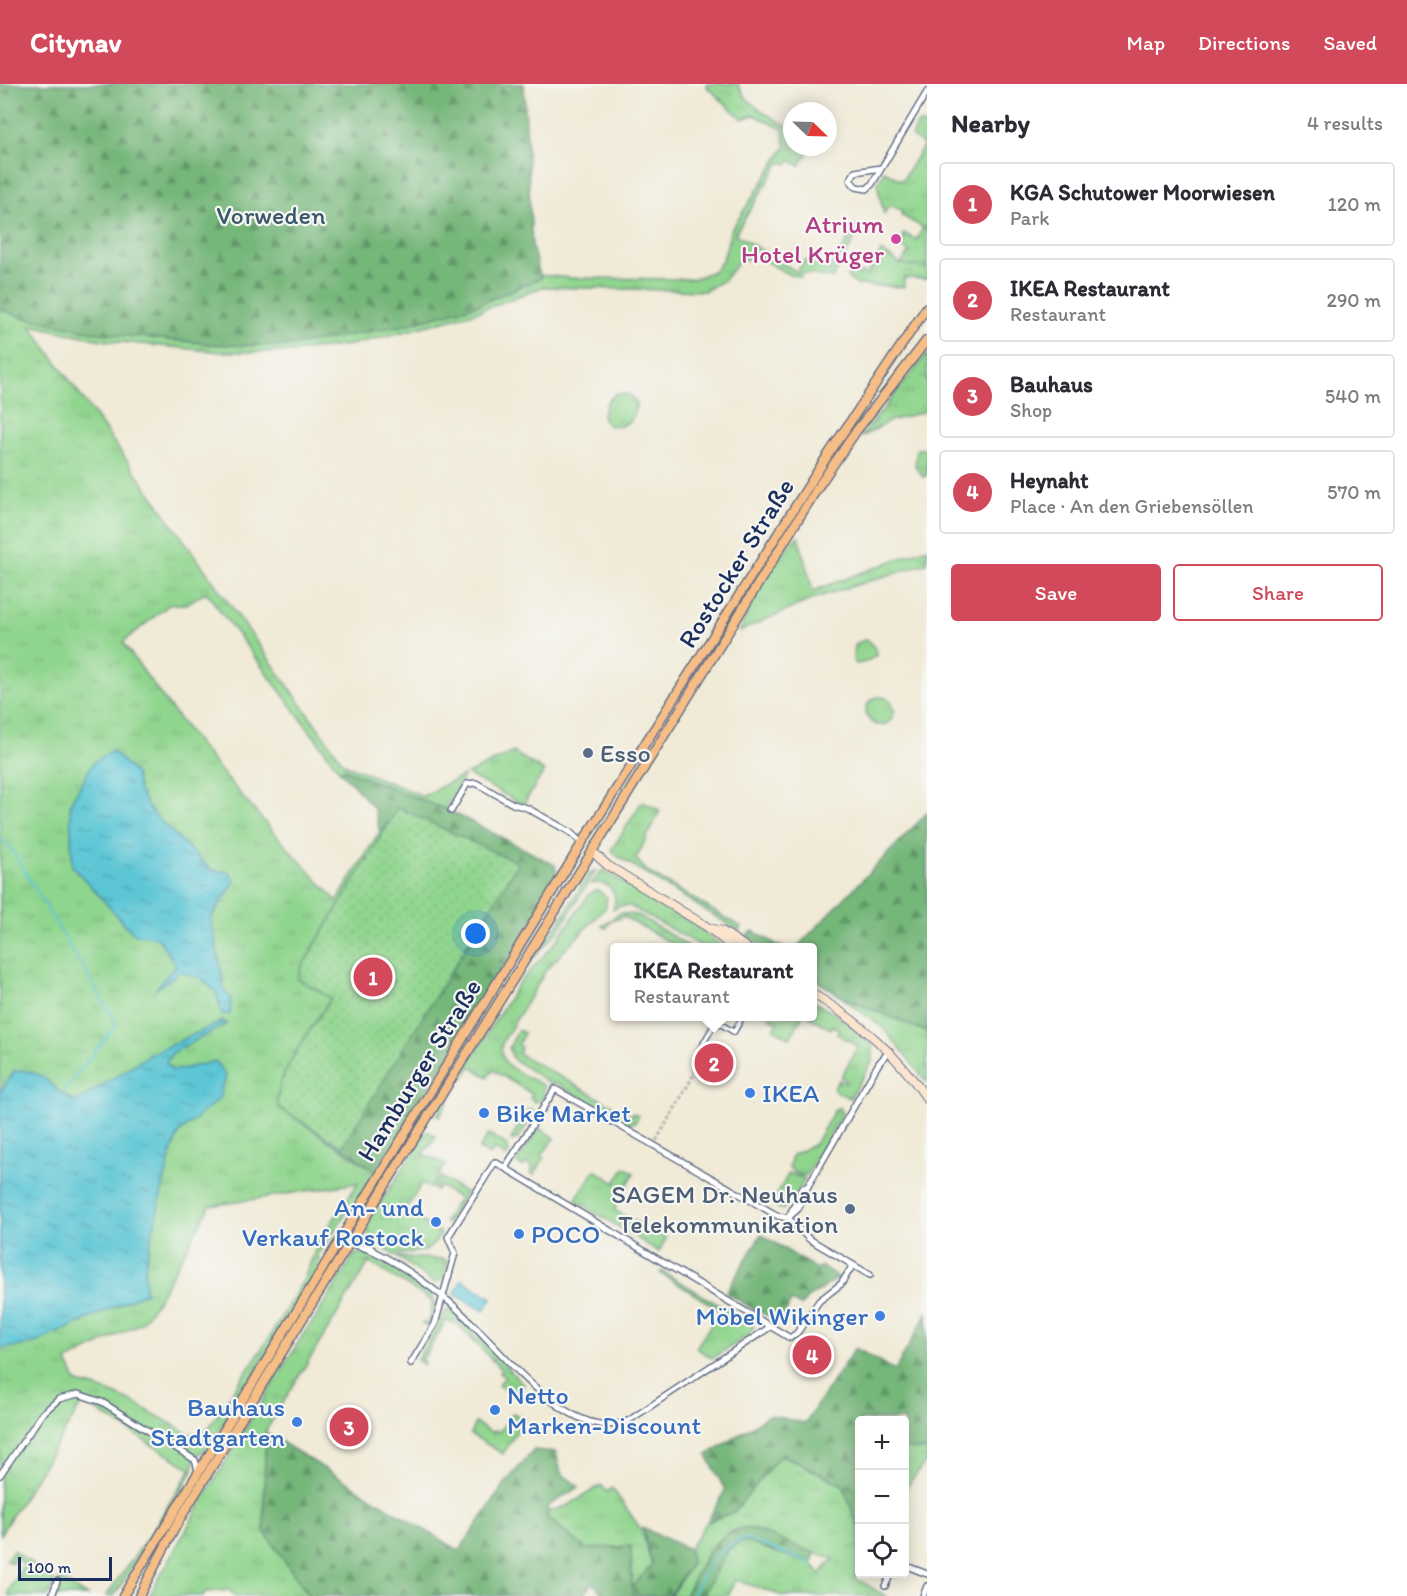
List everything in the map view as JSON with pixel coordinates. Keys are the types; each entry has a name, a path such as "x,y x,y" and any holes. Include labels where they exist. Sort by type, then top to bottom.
{"main road":[{"name":"Rostocker Straße","path":"582,843 822,464 927,307"},
{"name":"Rostocker Straße","path":"594,853 832,466 927,340"},
{"path":"582,843 607,864 709,928 726,943"},
{"name":"Hamburger Straße","path":"123,1596 343,1232 532,929 582,843"},
{"name":"Hamburger Straße","path":"139,1596 178,1522 355,1233 594,853"},
{"path":"709,928 722,931 740,943"},
{"path":"817,997 856,1022 890,1051 927,1099"},
{"path":"343,1232 355,1233"},
{"path":"343,1232 350,1242"}],"street":[{"path":"882,168 855,172 850,180 856,188 867,189 882,168 927,92"},
{"path":"451,811 467,784 476,783 570,832 582,843"},
{"path":"704,1057 699,1051 715,1021"},
{"path":"719,1021 734,1032 741,1021"},
{"path":"788,1218 802,1188 808,1186 879,1063 890,1051"},
{"path":"506,1168 555,1089 778,1216 788,1218 809,1239 870,1275"},
{"path":"411,1363 435,1324 455,1253 448,1238 495,1162 787,1337 794,1337 819,1301 841,1284 853,1265"},
{"path":"355,1233 364,1239 374,1251"},
{"path":"350,1242 374,1251 443,1296 544,1394 585,1421 606,1427 628,1421 770,1327"},
{"path":"0,1475 42,1414 59,1399 78,1394 102,1402 195,1460 199,1466 198,1471"},
{"path":"909,1567 927,1574"},
{"path":"885,1586 889,1578"},
{"path":"52,1596 57,1581"},
{"path":"923,1596 927,1586"}],"green space":[{"name":"Vorweden","path":"0,84 524,84 532,247 541,278 475,306 405,325 290,346 221,345 99,333 21,317 0,309"},
{"path":"707,84 738,84 747,99 783,124 783,129 754,115 742,119 706,86"},
{"path":"918,123 927,125 927,230 901,215 902,210 889,205 884,214 877,184 884,171 902,181 924,145 912,137"},
{"path":"783,151 783,156 806,156 800,166 790,160 788,164 780,162 735,234 797,272 805,260 828,271 857,226 860,229 833,278 803,273 801,277 790,275 756,256 739,261 725,279 705,291 542,287 477,312 407,331 350,345 290,352 221,352 101,340 30,325 344,764 423,796 464,775 444,810 344,769 340,771 206,592 186,604 170,604 123,642 172,710 225,776 337,901 378,834 381,837 301,968 298,979 332,998 282,1078 278,1107 375,1171 317,1257 320,1259 315,1275 209,1447 196,1458 192,1473 114,1596 106,1596 151,1533 191,1469 83,1402 0,1535 0,309 28,317 475,306 541,278 541,275 572,278 693,279 714,271 723,260 731,230","holes":["358,1183 318,1243 303,1281 267,1341 210,1426 201,1433 189,1434 121,1397 77,1383 67,1361 141,1323 158,1300 210,1206"]},
{"path":"923,228 927,230 927,268 901,264 909,252 897,244 902,243 905,238 902,236 904,233 916,240"},
{"path":"881,251 901,264 927,268 927,279 904,278 904,287 857,285 847,277 851,271 859,276 862,272 867,275"},
{"path":"927,354 927,411 890,421 861,437"},
{"path":"615,394 629,394 637,404 631,421 619,427 608,425 602,417 607,402"},
{"path":"917,449 927,449 927,475 923,477 915,466"},
{"path":"798,536 813,591 927,548 927,563 815,598 740,631 764,581"},
{"path":"867,639 873,645 877,655 866,662 856,664 853,661 855,644"},
{"path":"880,697 890,701 894,711 890,721 880,725 870,721 866,711 870,701"},
{"path":"513,752 544,771 525,802 521,804 467,774"},
{"path":"343,769 452,812 555,865 558,878 400,1135 375,1171 342,1147 518,863 398,808 381,837 374,808 340,771"},
{"path":"642,802 660,810 636,859 648,872 741,927 739,931 614,854 612,849"},
{"path":"398,808 518,863 342,1147 278,1107 278,1095 281,1081 296,1051 331,998 298,979 301,968"},
{"path":"927,813 927,1032 840,996 817,981 817,943 801,943"},
{"path":"596,870 559,930 525,968 558,924 588,875"},
{"path":"603,870 685,919 718,943 696,943 630,906 613,909 615,898 611,889 603,884 591,884"},
{"path":"597,890 607,897 606,907 546,970 502,1043 501,1052 509,1065 515,1071 544,1086 543,1099 535,1102 530,1098 532,1094 493,1070 488,1077 471,1067 456,1086 440,1117 437,1115 442,1101 518,984 556,942 589,894"},
{"path":"620,913 638,915 684,943 671,943 623,916 620,919 612,919 606,928 602,926"},
{"path":"753,931 774,943 757,943 746,936"},
{"path":"840,996 927,1032 927,1082 883,1028"},
{"path":"817,1003 840,1017 873,1046 873,1060 850,1098 833,1090 839,1080 845,1083 847,1081 841,1077 858,1046 837,1034 839,1029 833,1026 831,1029 816,1021"},
{"path":"776,1021 800,1021 790,1038 774,1029 778,1022"},
{"path":"518,1030 524,1033 518,1045 521,1047 519,1054 631,1116 633,1113 639,1116 635,1122 628,1124 556,1083 552,1085 513,1059 509,1048"},
{"path":"840,1107 842,1113 807,1175 802,1176 793,1172 789,1167 792,1155 815,1144 835,1109"},
{"path":"533,1109 534,1114 518,1139 511,1140 526,1111"},
{"path":"539,1128 555,1138 541,1156 544,1158 534,1175 531,1173 533,1168 526,1163 523,1167 516,1163"},
{"path":"427,1131 436,1136 423,1154 446,1164 431,1188 422,1183 405,1211 441,1233 433,1245 425,1251 394,1255 368,1237 366,1225"},
{"path":"489,1134 507,1145 509,1153 506,1157 494,1149 490,1155 479,1149"},
{"path":"625,1167 634,1173 614,1210 666,1238 659,1252 575,1200 595,1170 615,1183"},
{"path":"789,1173 805,1179 792,1202 789,1201 783,1209 778,1208 772,1203"},
{"path":"441,1177 466,1193 447,1224 444,1222 459,1198 440,1186 436,1191 433,1189"},
{"path":"761,1234 816,1269 822,1266 839,1278 807,1298 801,1306 791,1301 782,1321 757,1311 726,1293"},
{"path":"362,1253 374,1256 430,1293 435,1310 428,1327 421,1323 426,1324 430,1318 432,1301 369,1262 265,1432 264,1531 309,1596 235,1596 229,1590 205,1592 203,1596 149,1596 210,1487 304,1333 354,1255"},
{"path":"397,1257 448,1261 443,1279 435,1283"},
{"path":"662,1271 754,1326 748,1336 712,1358 696,1348 720,1310 660,1273"},
{"path":"451,1310 466,1322 475,1334 472,1337 474,1340 478,1337 524,1385 515,1395 498,1385 505,1377 499,1373 502,1370 454,1321 451,1323 446,1321 422,1360 424,1364 417,1360 446,1311"},
{"path":"927,1313 927,1347 924,1352 927,1353 927,1450 909,1449 909,1416 855,1416 855,1519 843,1485 781,1454 734,1512 707,1522 725,1490 707,1455 769,1415 805,1423 855,1348 895,1370"},
{"path":"513,1413 524,1419 503,1454 470,1434 475,1423 493,1433 495,1430 499,1432"},
{"path":"265,1432 459,1551 506,1482 534,1450 556,1452 561,1473 579,1487 548,1506 547,1517 586,1549 631,1546 632,1587 652,1565 643,1528 689,1549 691,1564 670,1596 604,1596 592,1582 583,1596 309,1596 264,1531"},
{"path":"909,1449 927,1450 927,1460 909,1484"},
{"path":"780,1454 843,1485 855,1519 855,1578 886,1596 783,1596 735,1580 728,1596 702,1596 729,1549 743,1541 812,1564 820,1574 834,1558 825,1557 752,1529 738,1530 717,1541 709,1550 685,1596 670,1596 691,1564 689,1549 707,1522 734,1512"},
{"path":"601,1485 607,1492 612,1488 641,1529 652,1565 632,1588 631,1546 586,1549 547,1517 548,1512 569,1505"},
{"path":"742,1528 752,1529 815,1553 812,1564 743,1541 728,1549 702,1596 685,1596 713,1546 730,1533"},
{"path":"13,1550 54,1580 49,1596 9,1596 8,1592 24,1564 15,1557 11,1563 6,1560"},
{"path":"60,1579 87,1596 54,1596"}],"water":[{"path":"112,750 135,774 139,791 150,810 211,870 228,872 235,881 211,918 225,991 231,999 230,1014 222,1014 216,992 199,976 194,977 181,971 155,990 176,965 158,938 134,934 72,866 70,804 93,763"},
{"path":"223,1021 226,1024 172,1053 166,1063 173,1071 216,1061 226,1076 219,1099 179,1133 171,1153 145,1265 145,1293 33,1344 0,1349 0,1092 14,1071 35,1073 76,1102 151,1054"},
{"path":"462,1280 492,1298 484,1311 454,1294"}],"waterway":[{"path":"0,839 10,847 117,1024 63,1091"},
{"path":"692,1596 707,1568 718,1554 745,1538 812,1564"}],"tunnel":[{"path":"656,1141 704,1057"}],"place":[{"name":"Atrium Hotel Krüger","path":"896,239"},
{"name":"Esso","path":"588,753"},
{"name":"KGA Schutower Moorwiesen","path":"373,977"},
{"name":"IKEA Restaurant","path":"714,1063"},
{"name":"IKEA","path":"750,1093"},
{"name":"Bike Market","path":"484,1113"},
{"name":"SAGEM Dr. Neuhaus Telekommunikation","path":"850,1209"},
{"name":"An- und Verkauf Rostock","path":"436,1222"},
{"name":"POCO","path":"519,1234"},
{"name":"Möbel Wikinger","path":"880,1316"},
{"name":"Heynaht","path":"812,1355"},
{"name":"Netto Marken-Discount","path":"495,1410"},
{"name":"Bauhaus Stadtgarten","path":"297,1422"},
{"name":"Bauhaus","path":"349,1427"}]}
